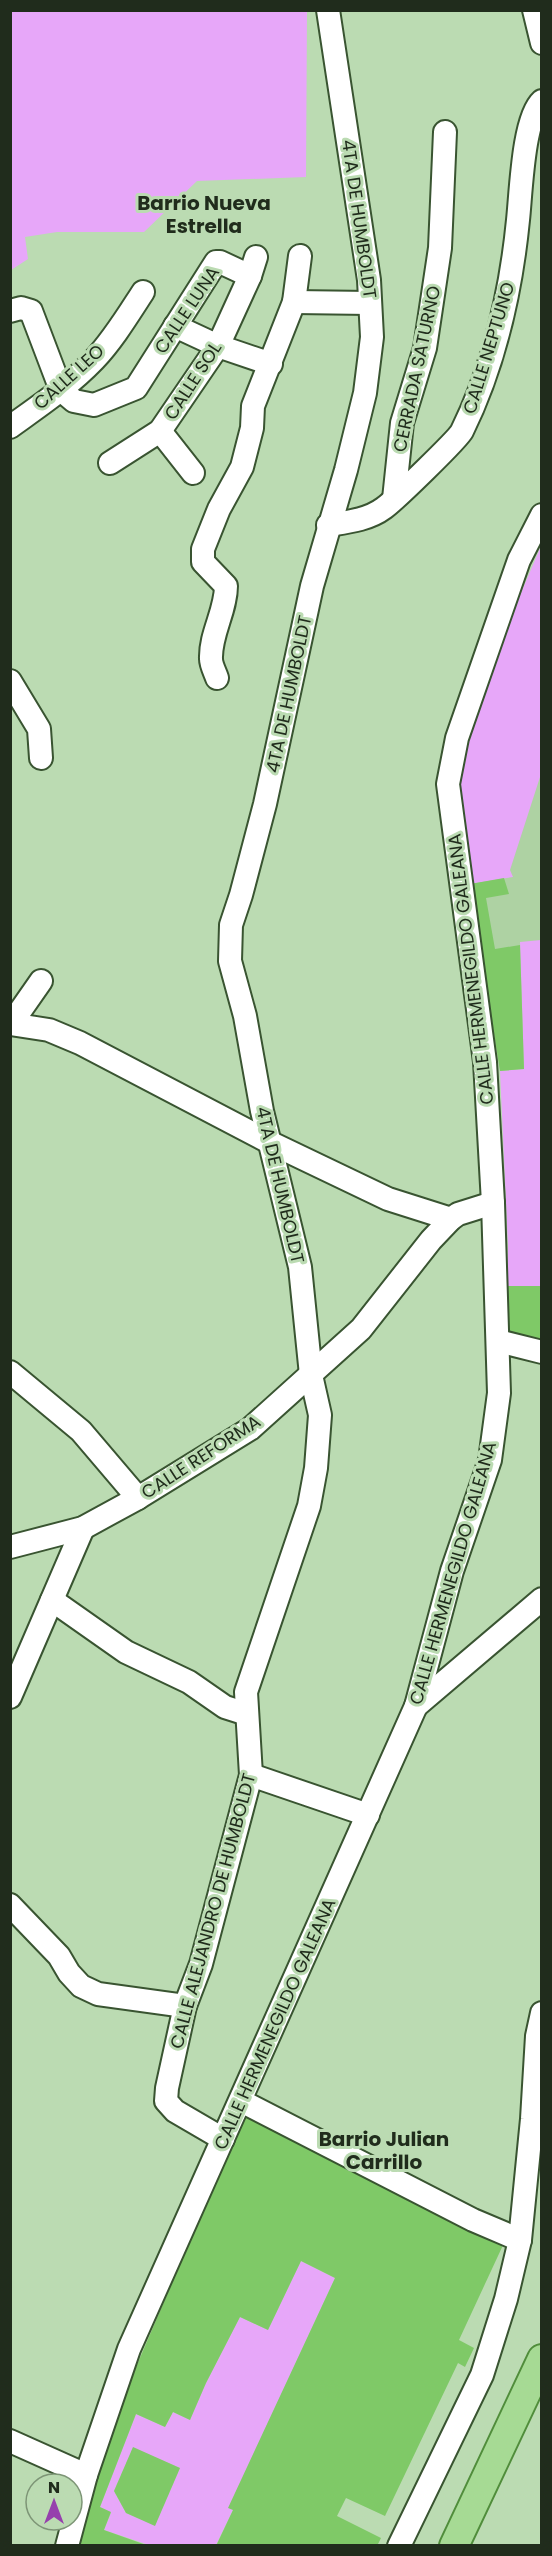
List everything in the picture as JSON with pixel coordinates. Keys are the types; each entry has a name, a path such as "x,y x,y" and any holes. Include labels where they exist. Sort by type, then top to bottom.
{"main road":[{"path":"454,2546 542,2360"}],"street":[{"name":"4TA DE HUMBOLDT","path":"311,1375 300,1267 262,1111 245,1016 230,961 231,925 265,804 312,586 328,525 346,470 365,393 372,337 363,240 328,10"},
{"path":"534,10 542,44"},
{"name":"CALLE NEPTUNO","path":"328,525 357,521 384,508 461,433 483,376 507,302 515,254 525,148 534,108 542,101"},
{"name":"CERRADA SATURNO","path":"394,499 402,423 425,348 440,248 445,132"},
{"path":"217,678 211,659 216,631 226,602 226,586 203,562 203,549 219,509 242,467 252,428 253,406 294,302 300,256"},
{"name":"CALLE LUNA","path":"61,390 74,401 94,405 136,388 216,262 253,267"},
{"name":"CALLE SOL","path":"110,463 160,431 218,346 253,267"},
{"name":"CALLE LEO","path":"10,428 61,390 94,360 120,327 143,292"},
{"path":"294,302 370,303"},
{"path":"10,311 21,308 31,311 61,390"},
{"path":"175,326 218,346 271,364"},
{"path":"160,431 193,473"},
{"name":"CALLE HERMENEGILDO GALEANA","path":"67,2546 86,2475 129,2349 416,1706 452,1571 490,1460 499,1393 493,1203 485,1062 448,784 452,756 460,728 519,560 542,515"},
{"path":"10,681 39,729 40,758"},
{"path":"40,981 11,1024 49,1030 81,1042 271,1143 388,1199 451,1219"},
{"name":"CALLE REFORMA","path":"10,1548 83,1528 138,1498 250,1429 361,1329 431,1240 451,1219 458,1214 493,1203"},
{"path":"498,1341 542,1352"},
{"path":"10,1372 81,1431 138,1498"},
{"name":"CALLE ALEJANDRO DE HUMBOLDT","path":"223,2139 175,2111 166,2101 185,2006 201,1964 251,1775 246,1692 309,1506 316,1468 320,1415 311,1375"},
{"path":"10,1697 83,1528"},
{"path":"416,1706 542,1599"},
{"path":"52,1600 126,1652 189,1682 225,1707 247,1714"},
{"path":"10,1654 36,1639"},
{"path":"251,1775 368,1815"},
{"path":"10,1905 59,1956 69,1974 81,1986 98,1994 185,2006"},
{"path":"399,2546 482,2375 506,2299 520,2240 532,2119 537,2036 542,2013"},
{"path":"241,2101 473,2220 520,2240"},
{"path":"10,2441 86,2475"}],"shaded area":[{"path":"11,10 307,11 306,177 197,181 144,232 57,232 25,237 28,259 11,270"},
{"path":"541,546 541,1231 523,1069 500,1071 470,884"},
{"path":"541,546 541,774 510,870 513,877 470,884 458,780 475,711 509,621"},
{"path":"541,940 541,1344 505,1335 508,1246 500,1071 524,1069 520,942"},
{"path":"301,2261 335,2278 229,2507 233,2510 216,2545 149,2545 104,2530 111,2513 100,2507 136,2414 165,2427 173,2412 190,2420 240,2317 268,2330","holes":["133,2448 180,2468 155,2525 126,2513 114,2491"]}],"building":[{"path":"504,878 509,894 486,898 495,949 520,945 524,1069 500,1071 470,884"},
{"path":"507,1286 542,1286 542,1344 505,1335"},
{"path":"246,2110 504,2243 459,2340 474,2348 465,2367 458,2363 385,2516 346,2498 337,2516 381,2538 377,2546 216,2546 233,2510 228,2508 335,2278 301,2261 268,2330 240,2317 190,2420 173,2412 165,2427 136,2414 100,2507 111,2512 104,2530 149,2546 78,2546 82,2532 84,2532 84,2524 97,2475 119,2407"},
{"path":"133,2447 180,2468 155,2526 126,2513 114,2491"}],"district":[{"name":"Barrio Nueva Estrella","path":"204,214"},
{"name":"Barrio Julian Carrillo","path":"384,2150"}]}
